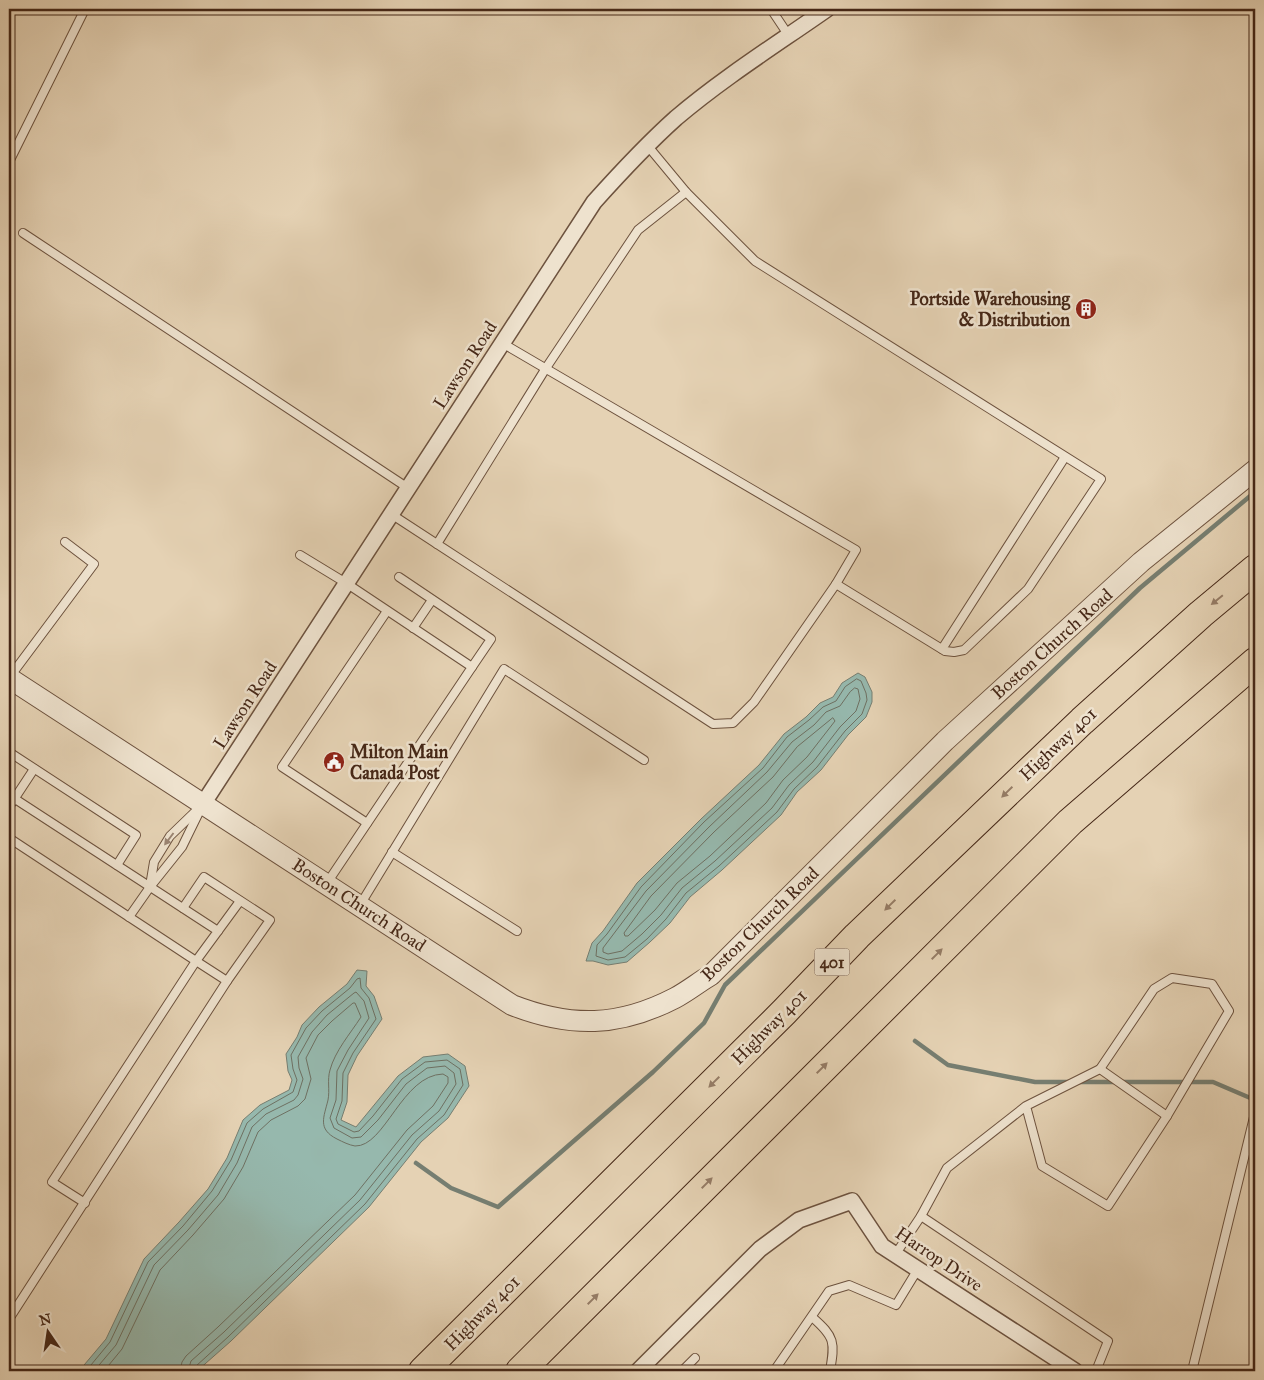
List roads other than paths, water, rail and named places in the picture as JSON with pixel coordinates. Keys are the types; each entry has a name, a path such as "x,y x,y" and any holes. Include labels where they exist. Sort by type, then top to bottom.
{"highway":[{"name":"Highway 401","path":"423,1371 777,1019 864,929 1082,720 1201,614 1255,569"},
{"path":"520,1371 1070,822 1255,662"}],"street":[{"name":"Lawson Road","path":"203,804 594,202 623,169 677,118 714,89 827,9"},
{"name":"Boston Church Road","path":"9,678 512,1005 538,1015 561,1020 587,1022 614,1020 647,1011 676,997 711,975 945,741 1141,562 1255,470"},
{"name":"Harrop Drive","path":"638,1371 760,1249 799,1220 852,1201 882,1246 1075,1371"}],"lane":[{"path":"9,162 85,9"},
{"path":"771,9 789,36"},
{"path":"647,145 686,192 755,261 1101,479 1028,589 964,650 954,652 942,649 836,584"},
{"path":"437,544 546,368 638,230 686,192"},
{"path":"23,233 408,488"},
{"path":"391,514 714,724 733,723 754,702 836,584 856,550 502,343"},
{"path":"942,649 1065,457"},
{"path":"9,678 94,564 65,542"},
{"path":"300,555 346,583 472,668"},
{"path":"326,884 491,639 399,577"},
{"path":"413,628 432,600"},
{"path":"367,823 282,766 387,611"},
{"path":"360,906 504,669 644,760"},
{"path":"9,752 136,836 117,865"},
{"path":"9,807 12,796 34,769"},
{"path":"12,796 218,931"},
{"path":"150,887 154,862 170,836 203,804"},
{"path":"128,917 182,847 203,804"},
{"path":"9,838 227,982"},
{"path":"392,852 517,931"},
{"path":"9,1319 227,982 270,920 204,877 183,908"},
{"path":"85,1202 52,1182 196,961 240,901"},
{"path":"895,1255 921,1216 947,1168 1026,1106 1100,1069 1154,989 1172,978 1212,984 1228,1011 1167,1116 1108,1206 1042,1166 1026,1106"},
{"path":"1100,1069 1167,1116"},
{"path":"1192,1371 1255,1113"},
{"path":"921,1216 1108,1342 1096,1371"},
{"path":"774,1371 829,1291 849,1285 896,1305 918,1269"},
{"path":"812,1317 826,1329 831,1337 834,1350 830,1371"},
{"path":"682,1371 695,1358"}],"water":[{"path":"858,673 865,677 872,692 872,702 866,717 848,735 821,770 797,792 781,815 690,897 670,923 627,962 608,965 586,961 592,943 603,931 637,883 701,819 759,765 784,734 820,703 833,697 842,683"},
{"path":"357,970 367,971 366,986 374,996 382,1019 357,1056 348,1075 347,1102 341,1120 356,1127 398,1076 423,1057 448,1054 465,1066 469,1086 448,1118 421,1142 369,1207 231,1341 197,1371 79,1371 106,1339 144,1259 208,1189 227,1158 243,1120 260,1105 289,1090 292,1080 288,1071 286,1054 302,1025 319,1007 347,984"}],"waterway":[{"path":"416,1163 451,1188 498,1207 653,1072 704,1023 725,985 1140,588 1255,492"},
{"path":"915,1041 948,1065 1035,1082 1213,1082 1255,1100"}],"place":[{"name":"Portside Warehousing & Distribution","path":"1086,309"},
{"name":"Milton Main Canada Post","path":"334,762"}]}
